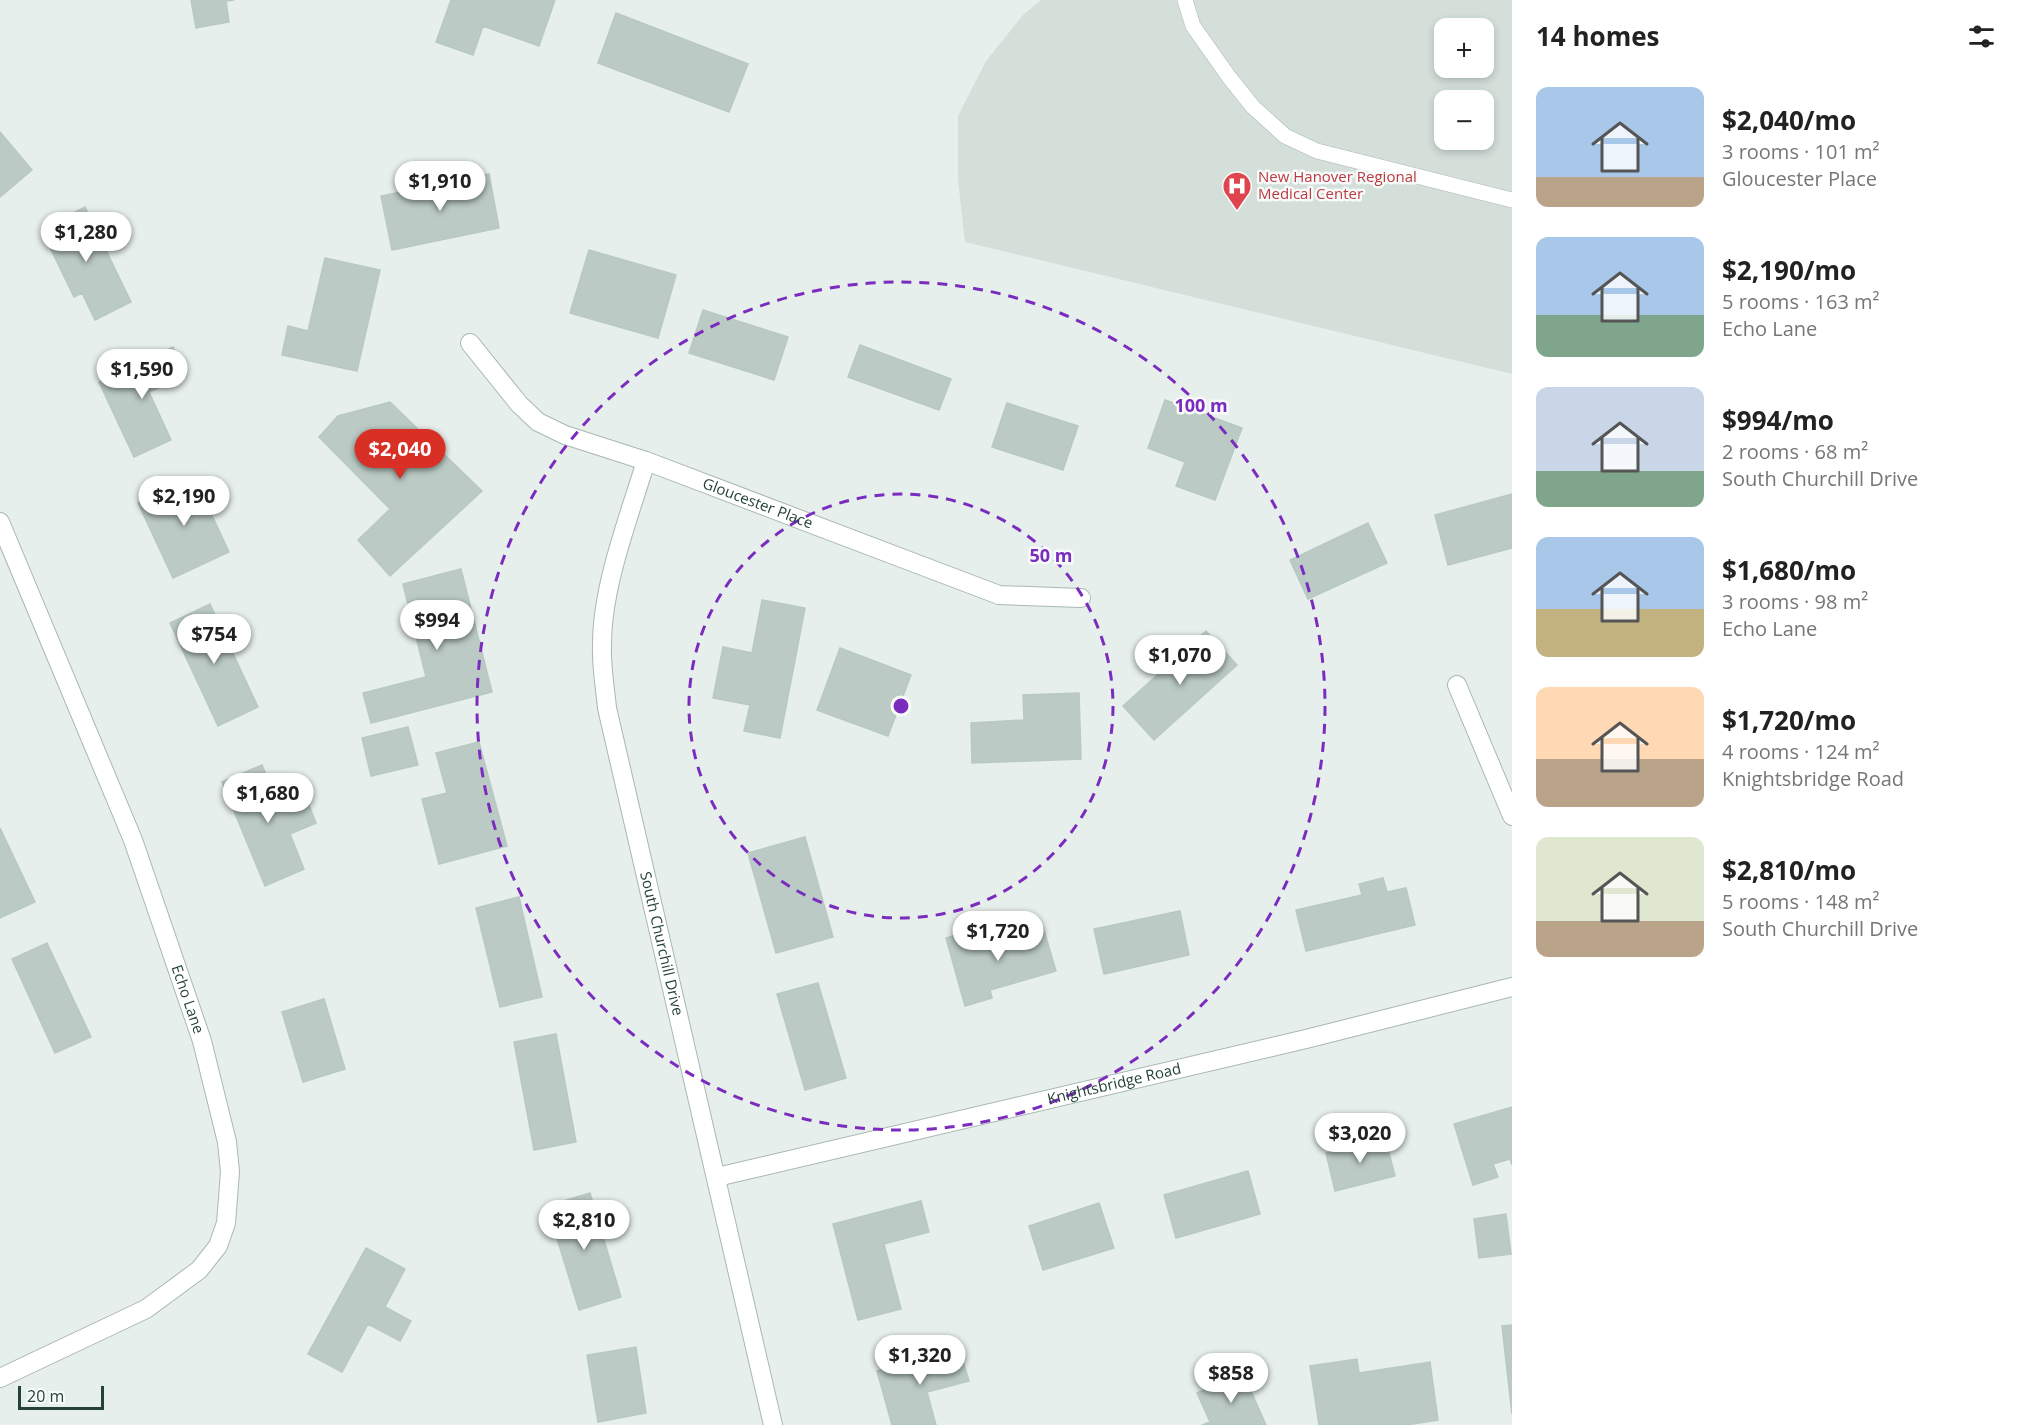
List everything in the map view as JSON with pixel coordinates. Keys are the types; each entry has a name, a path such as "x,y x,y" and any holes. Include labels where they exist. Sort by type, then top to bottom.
{"street":[{"name":"Gloucester Place","path":"470,343 519,404 538,422 565,435 646,461 999,594 1081,598"},
{"name":"South Churchill Drive","path":"646,461 616,561 605,608 602,644 607,708 773,1425"},
{"name":"Echo Lane","path":"0,522 133,840 202,1041 227,1142 230,1172 226,1223 218,1246 199,1270 146,1309 0,1378"},
{"path":"1457,685 1512,816"},
{"name":"Knightsbridge Road","path":"717,1177 1282,1044 1512,987"}],"lane":[{"path":"1185,0 1193,26 1222,68 1253,107 1285,136 1317,151 1512,201"}],"shaded area":[{"name":"New Hanover Regional Medical Center","path":"1041,0 1512,0 1512,374 965,242 958,180 958,116 986,61 1023,15"}],"building":[{"path":"191,0 234,0 226,1 229,22 196,28"},
{"path":"451,0 555,0 539,46 483,26 473,55 436,42"},
{"path":"616,13 748,64 729,112 598,63"},
{"path":"0,132 32,170 0,197"},
{"path":"489,174 499,228 392,250 381,196"},
{"path":"85,207 131,302 95,320 82,293 74,297 41,229"},
{"path":"589,250 676,275 658,338 570,313"},
{"path":"325,258 380,270 357,371 282,355 288,326 308,331"},
{"path":"703,310 788,337 774,380 689,353"},
{"path":"860,345 951,379 939,410 848,377"},
{"path":"173,347 186,376 149,392 171,440 134,457 99,382"},
{"path":"1165,400 1242,428 1215,500 1176,486 1185,462 1148,448"},
{"path":"390,402 482,491 390,576 358,540 390,509 319,437 338,416"},
{"path":"1007,403 1078,426 1063,470 992,447"},
{"path":"194,477 229,552 173,578 138,503"},
{"path":"1512,494 1512,548 1448,565 1435,515"},
{"path":"1368,523 1387,563 1308,599 1290,560"},
{"path":"461,569 492,692 371,723 363,693 426,677 403,584"},
{"path":"762,600 805,608 780,738 744,731 750,705 713,698 723,647 752,653"},
{"path":"210,604 258,707 218,726 170,623"},
{"path":"1206,631 1237,665 1154,740 1123,706"},
{"path":"840,648 911,675 888,736 817,710"},
{"path":"1079,693 1081,759 972,763 971,723 1024,720 1023,695"},
{"path":"408,727 418,765 371,776 362,738"},
{"path":"479,742 507,846 439,864 422,799 447,793 436,753"},
{"path":"262,765 279,805 305,795 316,823 290,834 304,869 265,886 222,782"},
{"path":"0,828 35,902 0,918"},
{"path":"805,837 833,937 776,953 748,853"},
{"path":"1383,878 1387,892 1406,888 1415,925 1306,951 1296,910 1362,895 1359,884"},
{"path":"519,897 542,997 500,1007 476,908"},
{"path":"1180,911 1189,955 1104,974 1094,929"},
{"path":"1043,927 1056,971 990,990 992,998 965,1006 946,938 976,929 981,945"},
{"path":"47,943 91,1037 55,1053 12,959"},
{"path":"818,983 846,1078 805,1090 777,994"},
{"path":"324,999 345,1069 303,1082 282,1012"},
{"path":"556,1034 576,1142 534,1150 514,1042"},
{"path":"1512,1107 1512,1165 1510,1159 1493,1164 1498,1177 1473,1185 1454,1124"},
{"path":"1385,1137 1395,1176 1335,1191 1326,1153"},
{"path":"1248,1171 1260,1214 1176,1238 1164,1195"},
{"path":"590,1193 621,1297 579,1310 547,1206"},
{"path":"921,1201 929,1232 884,1244 901,1309 858,1320 833,1224"},
{"path":"1099,1203 1114,1248 1043,1270 1029,1226"},
{"path":"1506,1214 1511,1254 1479,1258 1474,1219"},
{"path":"366,1248 405,1269 385,1307 411,1321 400,1341 368,1324 342,1372 308,1354"},
{"path":"1512,1325 1512,1414 1502,1326"},
{"path":"636,1347 646,1413 598,1422 587,1355"},
{"path":"959,1348 969,1381 927,1392 936,1425 892,1425 877,1371"},
{"path":"1357,1359 1359,1373 1430,1362 1438,1420 1406,1425 1319,1425 1310,1366"},
{"path":"1243,1373 1266,1425 1202,1425 1210,1422 1197,1393"}],"place":[{"name":"New Hanover Regional Medical Center","path":"1237,212"}]}
